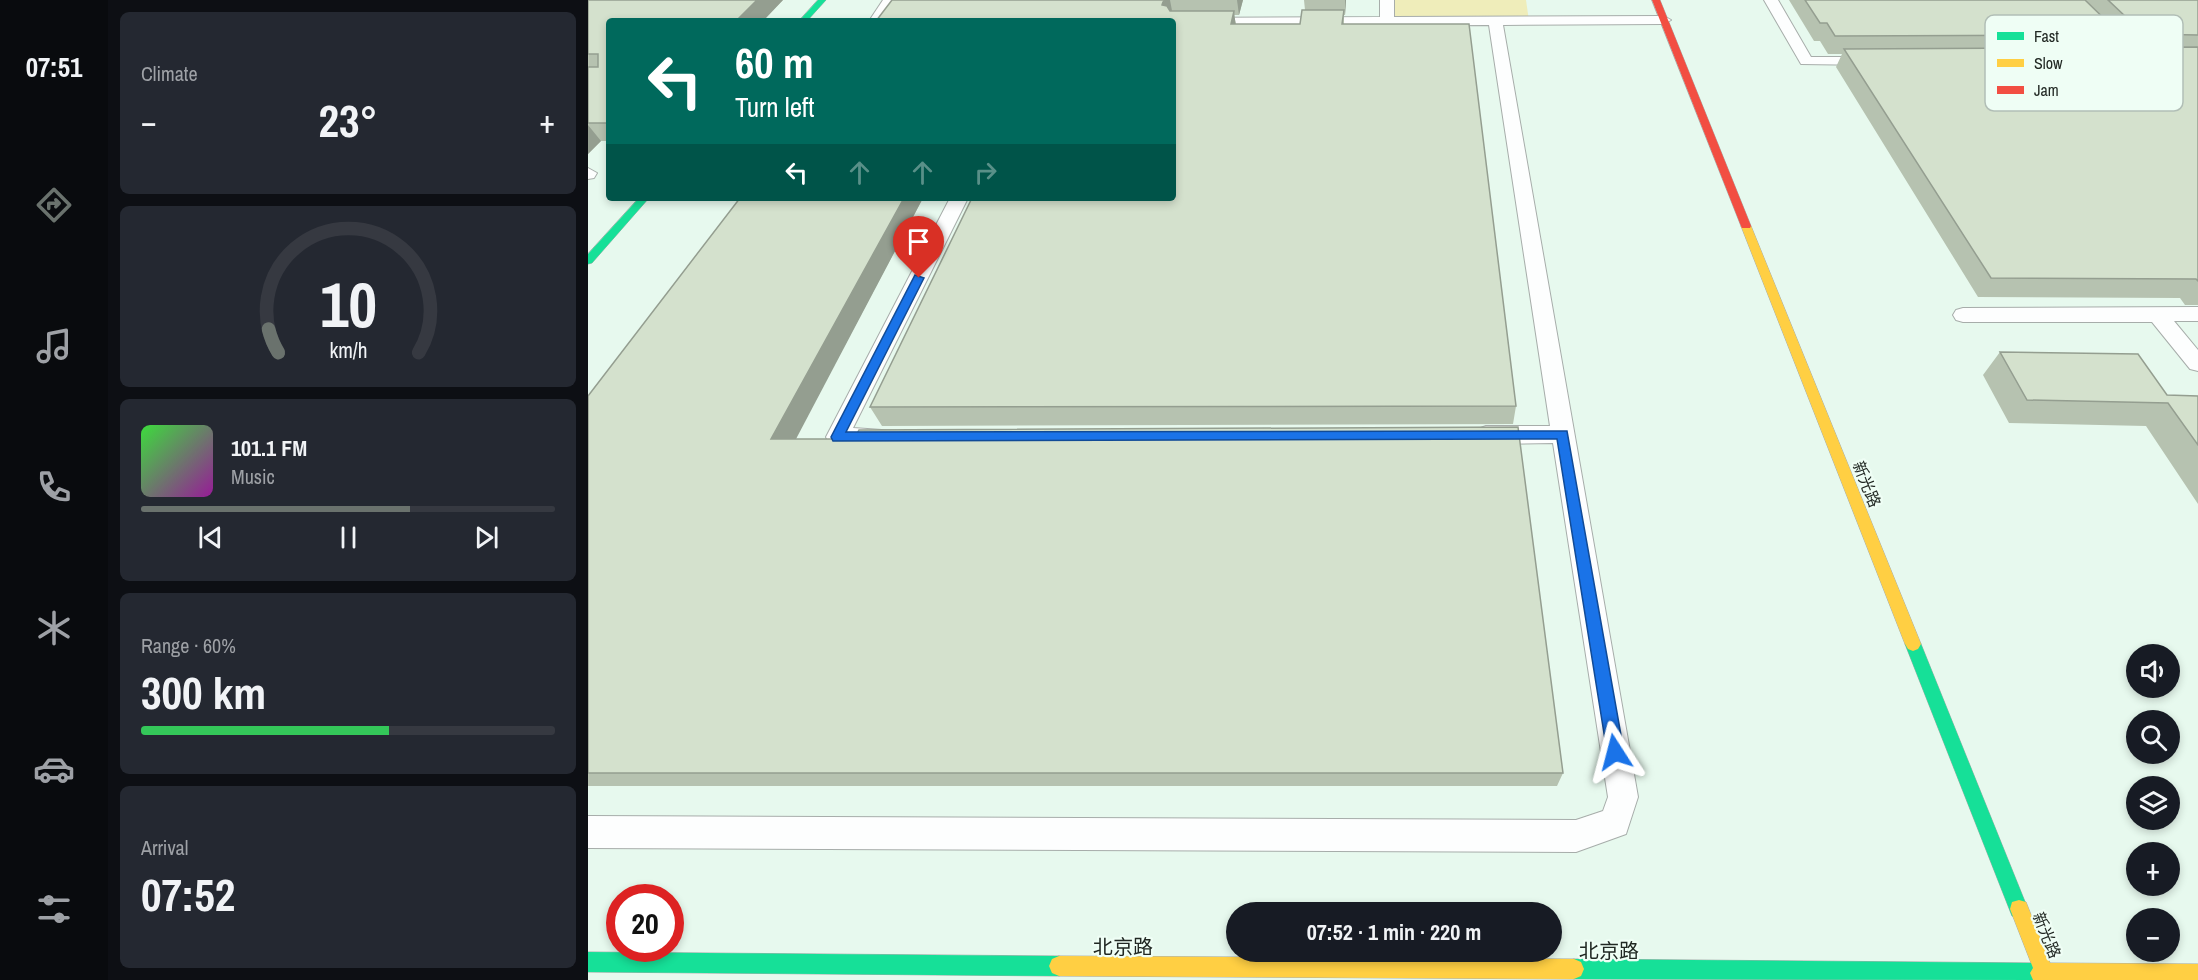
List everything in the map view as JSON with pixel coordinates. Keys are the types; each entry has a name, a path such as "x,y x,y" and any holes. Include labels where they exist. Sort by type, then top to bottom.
{"street":[{"path":"806,18 822,0"},
{"name":"新光路","path":"1656,0 2045,977"},
{"path":"588,261 641,201"},
{"name":"北京路","path":"588,962 2045,977 2198,974"}],"lane":[{"path":"878,18 890,0"},
{"path":"1387,21 1388,0"},
{"path":"1771,0 1806,61 1889,61"},
{"path":"2068,0 2083,15"},
{"path":"1176,22 1266,16 1387,21 1665,20"},
{"path":"588,832 1576,836 1615,823 1623,798 1495,21"},
{"path":"2183,58 2198,58"},
{"path":"909,437 837,437 958,201"},
{"path":"1963,315 2198,314"},
{"path":"2158,315 2198,364"},
{"path":"1468,435 1563,434"}],"shaded area":[{"path":"588,0 2198,0 2198,980 588,980"},
{"path":"1387,0 1526,0 1529,21 1387,21"}],"building":[{"path":"588,0 757,0 739,18 606,18 606,123 588,123 588,67 598,67 598,54 588,54"},
{"path":"892,0 1166,0 1162,5 1167,6 1170,11 1234,11 1231,24 1300,24 1302,10 1344,10 1342,24 1469,24 1516,406 870,407 971,201 1176,201 1176,18 878,18"},
{"path":"1805,0 2085,0 2100,15 1985,15 1985,35 1835,36 1827,23 1820,23"},
{"path":"2108,0 2198,0 2198,35 2183,35 2183,15 2124,15"},
{"path":"2183,47 2198,47 2198,281 2196,279 1991,278 1844,49 1985,48 1985,111 2183,111"},
{"path":"738,201 902,201 771,439 854,439 859,430 1518,427 1563,773 588,773 588,396"},
{"path":"2000,352 2138,354 2167,395 2198,396 2198,445 2168,403 2027,400"}],"traffic: fast":[{"path":"806,18 822,0"},
{"path":"588,261 641,201"},
{"path":"1913,644 2019,909"},
{"path":"588,962 1059,966"},
{"path":"1574,969 2040,973"}],"traffic: slow":[{"path":"1746,226 1913,644"},
{"path":"2019,909 2047,980"},
{"path":"1059,966 1574,969"},
{"path":"2040,973 2198,974"}],"traffic: jam":[{"path":"1656,0 1746,226"}],"route":[{"path":"919,278 837,437 1563,434 1615,752"}]}
